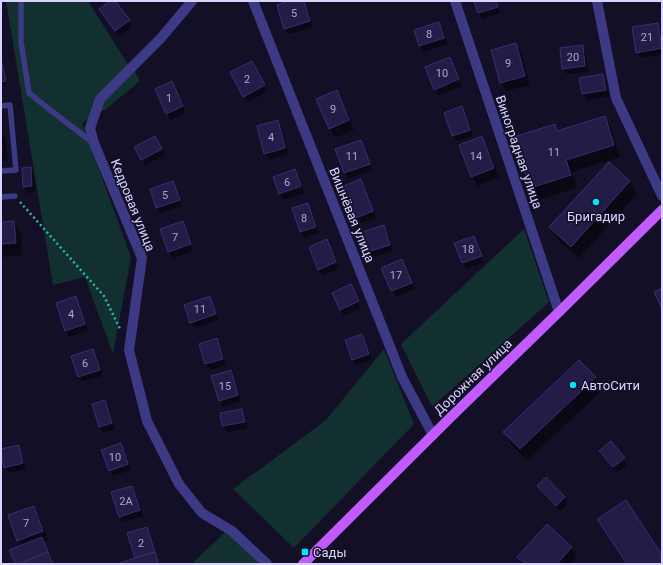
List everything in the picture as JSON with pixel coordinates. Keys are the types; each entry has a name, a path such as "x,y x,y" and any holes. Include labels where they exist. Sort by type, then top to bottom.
{"main road":[{"name":"Дорожная улица","path":"303,564 662,210"}],"street":[{"name":"Кедровая улица","path":"192,1 161,38 100,99 90,128 94,143 142,258 129,350 147,421 179,484 202,513 232,532 267,564"},
{"name":"Вишнёвая улица","path":"253,1 402,377 433,435"},
{"name":"Виноградная улица","path":"455,1 559,312"},
{"path":"597,1 616,98 662,196"}],"lane":[{"path":"21,1 21,42 29,93 94,143"},
{"path":"1,106 10,105 16,170 1,171"},
{"path":"1,197 15,196"}],"path":[{"path":"15,196 104,296 129,350"}],"green space":[{"path":"6,1 88,1 127,63 135,71 140,81 106,109 82,123 131,257 113,354 85,277 53,285"},
{"path":"524,229 549,302 432,407 401,344"},
{"path":"384,349 414,424 294,548 233,489 326,420"},
{"path":"226,531 250,547 258,564 192,564"}],"building":[{"path":"110,1 115,1 130,20 115,31 99,9"},
{"path":"289,1 304,1 310,21 284,29 277,5"},
{"path":"474,1 496,1 498,7 478,13"},
{"path":"439,22 444,38 419,46 414,30"},
{"path":"658,23 662,48 636,53 632,27"},
{"path":"516,43 525,76 500,83 491,50"},
{"path":"583,45 585,66 562,69 560,48"},
{"path":"450,57 459,79 434,90 425,67"},
{"path":"1,60 6,81 1,82"},
{"path":"252,61 265,85 243,97 230,72"},
{"path":"603,74 606,90 582,94 579,78"},
{"path":"172,81 183,106 166,114 155,89"},
{"path":"337,90 349,120 329,129 316,99"},
{"path":"462,106 470,130 452,136 444,113"},
{"path":"605,116 614,145 566,160 571,175 530,188 514,137 555,124 557,131"},
{"path":"278,120 285,148 264,154 257,126"},
{"path":"155,136 162,149 141,160 134,147"},
{"path":"482,136 494,168 471,177 459,145"},
{"path":"361,140 370,164 344,173 335,149"},
{"path":"609,162 630,181 571,247 549,227"},
{"path":"31,167 32,186 23,187 22,168"},
{"path":"295,169 301,186 279,194 273,177"},
{"path":"361,179 373,211 356,218 344,186"},
{"path":"173,181 180,200 156,208 150,189"},
{"path":"308,203 316,227 300,232 292,208"},
{"path":"14,221 16,243 1,244 1,222"},
{"path":"183,221 191,244 168,252 160,229"},
{"path":"384,225 390,245 364,253 359,233"},
{"path":"474,236 482,256 462,263 454,243"},
{"path":"327,239 336,262 318,270 309,247"},
{"path":"402,259 412,283 391,291 381,268"},
{"path":"351,284 359,301 340,310 332,293"},
{"path":"662,288 662,309 654,292"},
{"path":"76,296 85,324 65,331 56,303"},
{"path":"210,296 216,314 190,323 184,305"},
{"path":"362,334 369,354 352,360 345,340"},
{"path":"217,338 223,359 205,364 199,344"},
{"path":"93,349 100,370 78,377 71,356"},
{"path":"579,360 596,377 520,449 503,432"},
{"path":"231,370 238,395 219,401 211,376"},
{"path":"105,400 112,423 99,427 92,404"},
{"path":"242,409 245,422 222,426 220,413"},
{"path":"611,441 625,458 613,467 599,451"},
{"path":"121,443 128,464 109,471 101,450"},
{"path":"19,445 23,463 4,468 1,449"},
{"path":"546,477 565,497 556,506 537,486"},
{"path":"132,486 140,510 119,517 111,492"},
{"path":"626,500 662,555 662,564 627,564 597,519"},
{"path":"34,506 43,531 17,541 8,515"},
{"path":"547,524 572,547 557,564 525,564 517,557"},
{"path":"147,527 155,552 135,558 127,533"},
{"path":"42,537 48,552 15,564 9,550"},
{"path":"48,552 53,564 25,564 24,562"},
{"path":"155,552 159,564 117,564 135,558"}],"place":[{"name":"Бригадир","path":"596,202"},
{"name":"АвтоСити","path":"573,385"},
{"name":"Сады","path":"305,552"}]}
